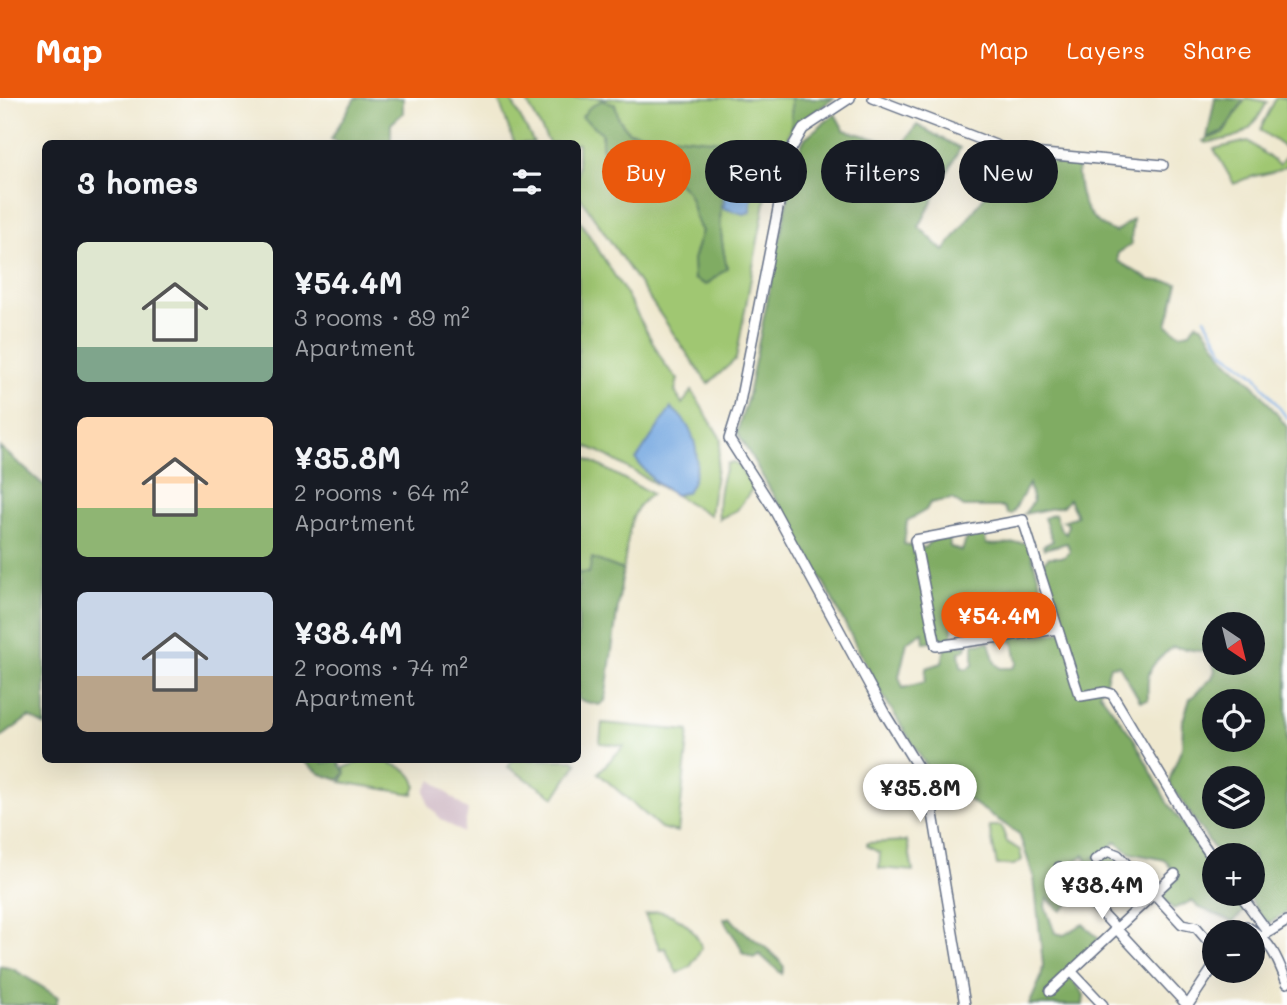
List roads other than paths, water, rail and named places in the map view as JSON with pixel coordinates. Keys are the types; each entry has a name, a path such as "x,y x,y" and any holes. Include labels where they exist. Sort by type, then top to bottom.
{"street":[{"path":"850,98 803,129 789,153 739,407 729,439 761,488 885,713 928,784 965,1005"},
{"path":"873,98 1011,152 1163,165"},
{"path":"1058,629 936,646 915,540 1023,520 1058,629 1078,692 1081,696 1105,692 1112,694 1203,843"},
{"path":"1095,860 1112,851 1182,924 1196,927 1202,934"},
{"path":"1059,867 1187,1005 1203,983"},
{"path":"1050,991 1175,874"},
{"path":"1249,906 1258,920"},
{"path":"1251,920 1255,915"},
{"path":"1287,920 1265,934 1278,956 1287,983"},
{"path":"1071,971 1103,1005"}],"water":[{"path":"724,203 751,203 750,212 744,214 723,208"},
{"path":"671,408 687,425 697,459 693,481 687,492 675,495 654,481 636,460"}],"waterway":[{"path":"1205,318 1224,352 1255,375 1287,418"}]}
